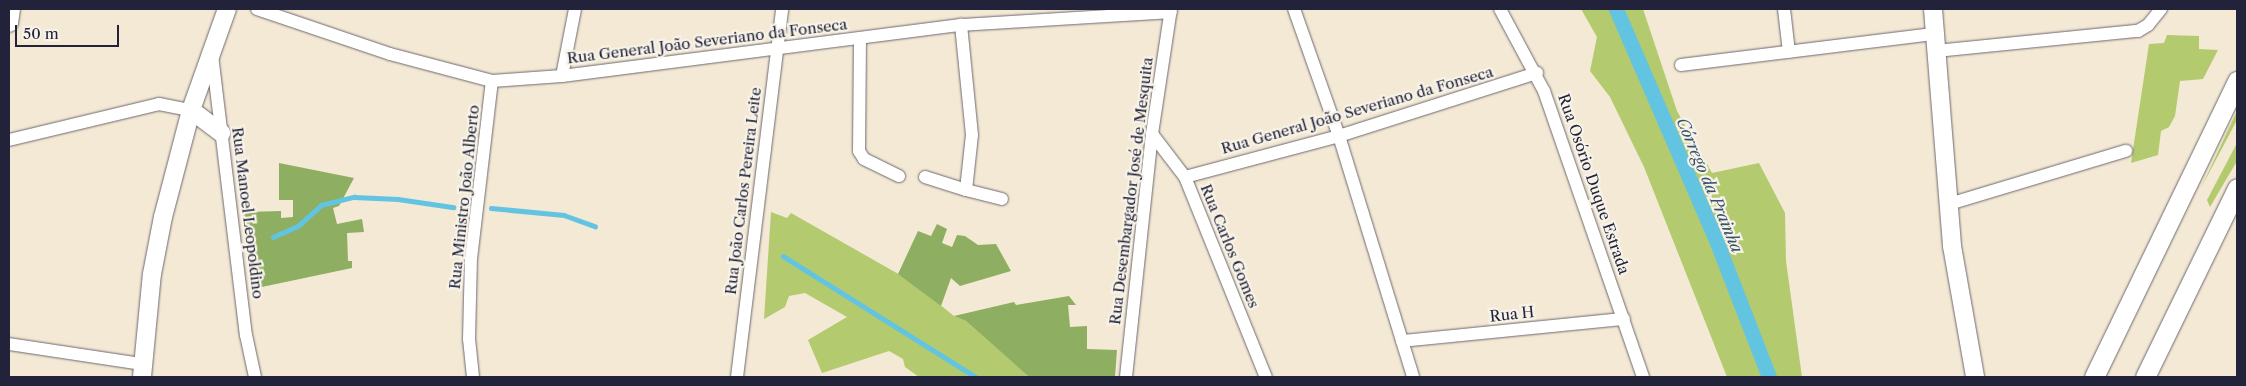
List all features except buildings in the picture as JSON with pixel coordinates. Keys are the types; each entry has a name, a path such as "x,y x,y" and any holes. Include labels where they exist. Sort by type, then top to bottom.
{"main road":[{"path":"9,23 10,9"},
{"path":"142,370 161,227 191,110 227,9"},
{"path":"1933,9 1958,296 1974,377"},
{"path":"2094,377 2237,81"},
{"path":"191,110 221,133"},
{"path":"2145,377 2237,188"}],"street":[{"name":"Rua General João Severiano da Fonseca","path":"257,9 390,54 492,80 562,76 778,50 961,25 1171,10"},
{"path":"562,76 575,9"},
{"name":"Rua João Carlos Pereira Leite","path":"737,377 782,9"},
{"path":"1294,9 1338,136 1413,377"},
{"name":"Rua Osório Duque Estrada","path":"1500,9 1537,73 1643,377"},
{"path":"1784,9 1789,52"},
{"path":"1682,65 1789,52 2138,31 2148,25 2161,9"},
{"name":"Rua Desembargador José de Mesquita","path":"1126,377 1152,134 1171,10"},
{"path":"961,25 972,135 966,190"},
{"path":"860,38 859,151 864,159 899,176"},
{"name":"Rua Manoel Leopoldino","path":"211,53 254,377"},
{"name":"Rua General João Severiano da Fonseca","path":"1185,177 1338,136 1537,73"},
{"name":"Rua Ministro João Alberto","path":"473,377 470,339 471,259 492,80"},
{"path":"9,140 159,104 191,110"},
{"name":"Rua Carlos Gomes","path":"1152,134 1185,177 1266,377"},
{"path":"1949,204 2126,152"},
{"path":"925,177 1002,200"},
{"name":"Rua H","path":"1402,341 1624,319"},
{"path":"9,344 142,370"}],"green space":[{"path":"1581,9 1643,9 1677,111 1712,173 1759,163 1785,213 1786,261 1802,377 1727,377 1644,167 1610,97 1590,71 1597,37"},
{"path":"2167,35 2199,36 2199,49 2218,50 2203,79 2180,81 2175,116 2169,127 2161,131 2158,155 2131,163 2149,44 2164,43"},
{"path":"2237,111 2237,120 2201,188"},
{"path":"2237,143 2237,161 2210,207 2207,200"},
{"path":"279,163 354,178 339,206 333,208 337,224 362,219 364,232 347,233 348,261 352,261 352,268 257,288 243,212 281,211 281,218 293,217 293,200 279,200"},
{"path":"771,212 787,218 791,213 909,280 954,316 966,321 1029,377 919,377 905,367 903,359 889,351 822,373 808,340 847,317 805,293 789,296 785,307 764,319"},
{"path":"937,224 947,229 942,243 952,247 957,235 965,236 978,245 996,244 1011,271 960,286 951,278 941,306 898,274 918,231 931,236"},
{"path":"1069,296 1076,305 1068,305 1070,327 1087,326 1087,349 1117,350 1115,377 1029,377 966,321 954,316 1014,302 1016,305"}],"waterway":[{"name":"Córrego da Prainha","path":"1616,9 1714,235 1769,377"},
{"path":"273,237 298,226 321,205 354,197 398,199 453,207"},
{"path":"491,208 564,215 595,226"},
{"path":"783,256 976,377"}]}
